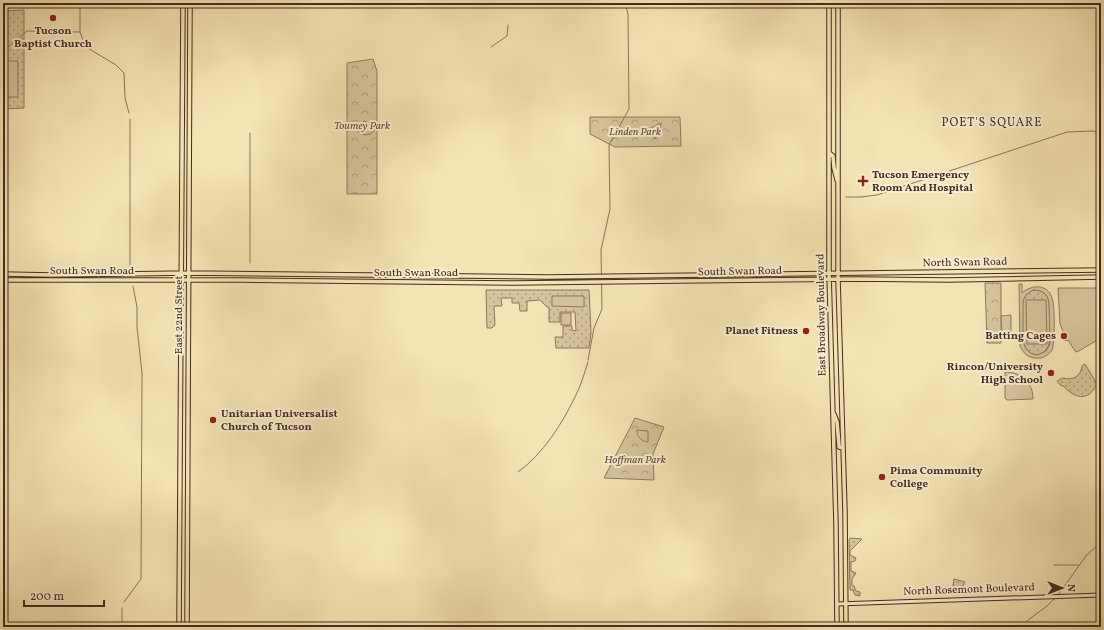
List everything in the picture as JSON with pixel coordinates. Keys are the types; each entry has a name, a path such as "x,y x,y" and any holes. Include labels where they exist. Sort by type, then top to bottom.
{"main road":[{"name":"East 22nd Street","path":"179,627 183,3"},
{"name":"East 22nd Street","path":"187,627 190,3"},
{"name":"East Broadway Boulevard","path":"829,3 829,274 837,627"},
{"name":"East Broadway Boulevard","path":"838,3 838,280 846,627"},
{"path":"829,153 834,156 834,168 838,185"},
{"name":"North Swan Road","path":"829,274 1101,270"},
{"name":"South Swan Road","path":"3,274 108,275 188,273 478,277 829,274"},
{"name":"North Swan Road","path":"830,280 962,280 1101,277"},
{"name":"South Swan Road","path":"3,280 514,283 830,280"},
{"path":"833,412 837,422 839,447 843,448"},
{"path":"180,430 188,430"},
{"path":"180,518 187,518"}],"street":[{"name":"North Rosemont Boulevard","path":"837,604 1101,595"}],"green space":[{"path":"24,10 24,108 3,109 3,11"},
{"name":"Toumey Park","path":"373,59 377,71 377,194 347,194 347,63"},
{"path":"3,61 18,61 18,97 3,97"},
{"name":"Linden Park","path":"590,117 680,117 681,146 615,147 590,134"},
{"path":"364,121 375,130 368,135 360,133 356,129"},
{"path":"661,123 660,132 655,139 649,129"},
{"path":"985,283 1001,283 1001,343 987,343"},
{"path":"1019,284 1022,284 1022,293 1030,288 1043,288 1050,293 1053,302 1054,333 1052,350 1045,357 1033,358 1026,355 1020,346","holes":["1033,290 1044,293 1049,303 1050,344 1046,351 1037,355 1028,351 1023,341 1023,301 1026,295"]},
{"path":"1058,288 1096,288 1100,291 1101,338 1077,352 1068,340 1065,341 1062,335 1064,334 1060,324"},
{"path":"486,290 589,290 591,333 589,348 556,348 555,337 563,337 563,326 572,326 572,330 576,331 575,312 560,312 560,322 549,322 549,307 547,307 540,300 527,301 527,311 520,311 519,303 512,303 512,298 501,298 502,306 494,306 495,325 492,328 487,328"},
{"path":"1033,290 1042,292 1046,295 1049,303 1050,316 1050,334 1047,348 1043,353 1037,355 1028,351 1024,344 1022,316 1023,301 1026,295"},
{"path":"552,296 584,296 584,307 552,306"},
{"path":"1026,300 1046,300 1047,344 1027,344"},
{"path":"561,313 571,313 571,325 561,325"},
{"path":"1011,315 1011,332 1002,332 1001,316"},
{"path":"1085,364 1097,384 1092,392 1082,397 1074,395 1057,381 1063,378 1070,379 1076,377 1080,373 1082,366"},
{"path":"1005,372 1011,372 1025,379 1031,388 1033,399 1007,400 1005,398"},
{"name":"Hoffman Park","path":"635,418 664,427 653,454 654,480 604,478"},
{"path":"637,430 648,431 648,442 643,441 640,438"},
{"path":"850,538 862,539 850,551 850,555 856,558 855,561 851,562 851,571 856,573 852,579 852,585 856,591 860,592 860,596 855,595 853,590 850,590 849,540"},
{"path":"954,579 965,582 959,593 952,593"}],"waterway":[{"path":"3,51 27,31 80,32 80,3"},
{"path":"588,360 594,328 602,309 601,250 610,209 609,145 629,109 628,14 625,3"},
{"path":"491,47 507,36 508,25"},
{"path":"80,32 86,47 116,65 124,73 125,98 129,113"},
{"path":"130,119 130,269"},
{"path":"846,197 877,195 1067,132 1093,131 1101,133"},
{"path":"250,133 250,263"},
{"path":"124,602 141,579 142,373 137,327 137,307 133,286"},
{"path":"518,472 536,456 558,428 577,393 588,362"},
{"path":"1058,595 1086,556 1101,542"},
{"path":"1054,565 1079,565"},
{"path":"1054,592 1055,590 1058,591"},
{"path":"1019,627 1047,606 1056,597"},
{"path":"122,608 122,627"},
{"path":"116,627 121,627"}],"place":[{"name":"Tucson Baptist Church","path":"53,18"},
{"name":"Tucson Emergency Room And Hospital","path":"863,181"},
{"name":"Planet Fitness","path":"806,331"},
{"name":"Batting Cages","path":"1064,336"},
{"name":"Rincon/University High School","path":"1051,373"},
{"name":"Unitarian Universalist Church of Tucson","path":"213,420"},
{"name":"Pima Community College","path":"882,477"}],"district":[{"name":"POET'S SQUARE","path":"992,123"}]}
